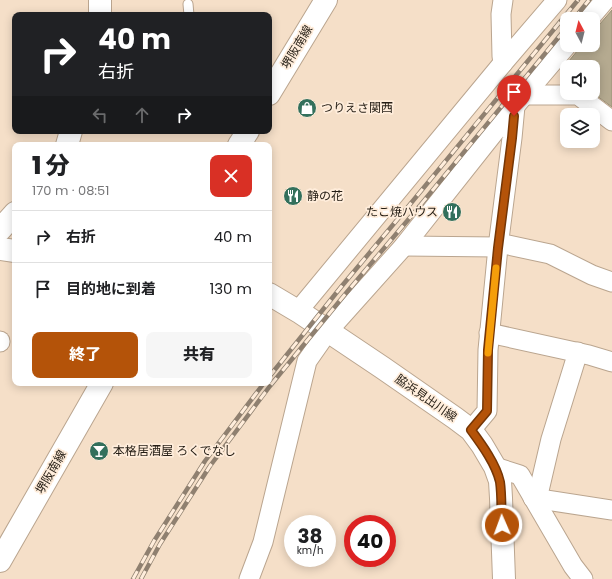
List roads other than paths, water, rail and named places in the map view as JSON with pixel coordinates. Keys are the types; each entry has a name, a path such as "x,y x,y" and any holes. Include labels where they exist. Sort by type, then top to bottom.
{"street":[{"path":"100,0 100,12"},
{"name":"堺阪南線","path":"272,84 326,0"},
{"path":"503,0 501,26 502,56 504,63"},
{"path":"298,311 556,0"},
{"path":"595,12 605,0"},
{"path":"249,579 262,542 307,361 328,332 404,246 519,100 561,52"},
{"path":"519,100 578,95 612,121"},
{"path":"471,430 487,411 489,333 512,138 519,100"},
{"path":"0,230 12,216"},
{"path":"404,246 499,245 550,254 612,282"},
{"path":"0,249 12,251"},
{"name":"脇浜見出川線","path":"272,296 298,311 383,368 471,430 495,467 500,481 504,579"},
{"path":"489,333 611,359"},
{"path":"535,498 550,439 578,352"},
{"name":"堺阪南線","path":"0,561 100,386"},
{"path":"495,467 520,475 535,498 573,566 583,579"},
{"path":"535,498 612,510"}],"lane":[{"path":"188,4 189,12"}],"railway":[{"path":"272,373 341,287 578,0"},
{"path":"580,12 589,0"},
{"path":"272,384 560,36"},
{"path":"133,579 154,541 205,461 262,386"},
{"path":"141,579 160,544 210,466 270,386"}],"place":[{"name":"つりえさ関西","path":"307,108"},
{"name":"静の花","path":"293,196"},
{"name":"たこ焼ハウス","path":"452,212"},
{"name":"本格居酒屋 ろくでなし","path":"99,451"}]}
